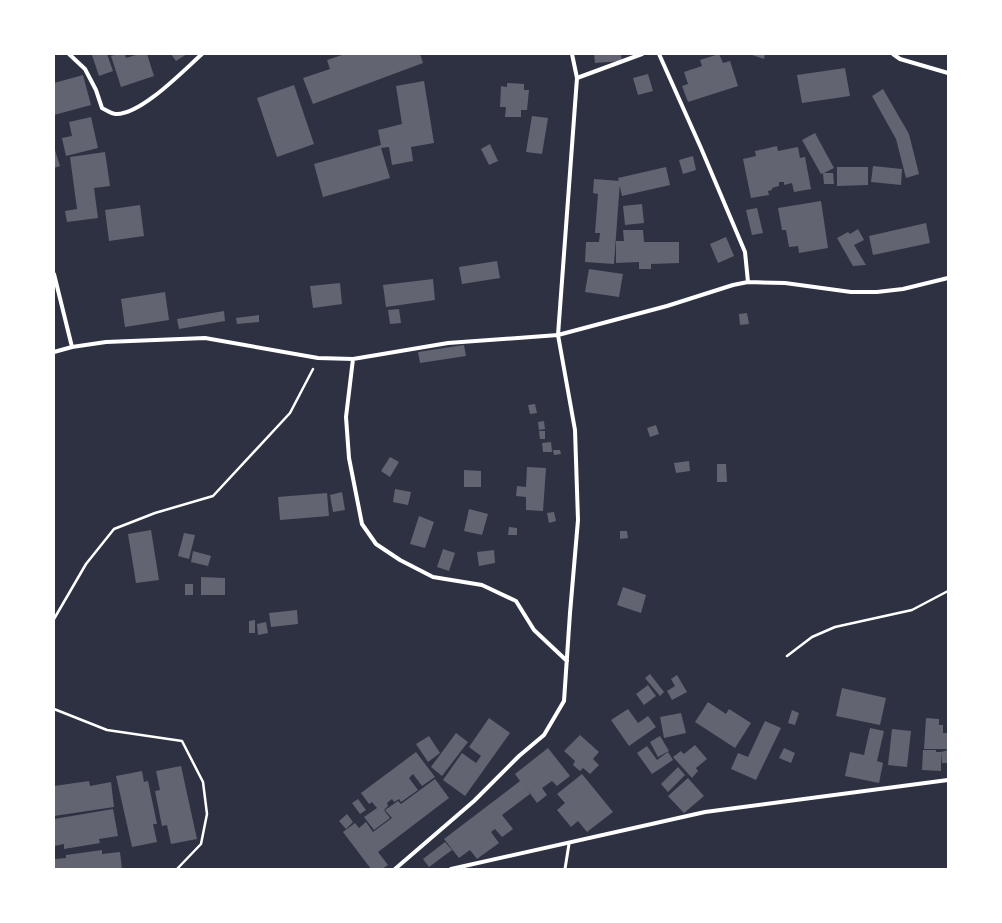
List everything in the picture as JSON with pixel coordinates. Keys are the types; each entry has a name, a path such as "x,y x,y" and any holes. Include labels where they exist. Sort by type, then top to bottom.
{"street":[{"path":"68,54 85,69 96,90 102,108 116,114 133,111 146,102 202,54"},
{"path":"395,869 474,801 519,756 544,735 564,701 578,512 575,430 558,335 577,78 572,54"},
{"path":"577,78 642,54"},
{"path":"659,54 745,252 748,282"},
{"path":"893,54 900,59 948,73"},
{"path":"54,274 72,347"},
{"path":"54,352 72,347 106,342 205,338 318,358 353,359 448,343 558,335 667,306 733,285 748,282 785,283 851,292 877,292 903,289 948,278"},
{"path":"353,359 346,417 349,458 362,524 376,544 400,560 433,577 482,585 516,600 534,630 567,661"},
{"path":"452,869 569,844 705,812 948,780"}],"lane":[{"path":"565,869 569,844"}],"path":[{"path":"54,619 86,564 114,529 155,514 213,496 290,413 318,358"},
{"path":"787,656 812,637 835,627 912,610 948,591"},
{"path":"54,709 107,730 182,741 203,782 207,814 201,844 176,869"}],"building":[{"path":"107,54 113,71 99,76 92,55"},
{"path":"125,54 126,58 139,54 147,54 154,76 121,87 111,56"},
{"path":"171,54 187,54 176,61"},
{"path":"345,54 420,54 423,63 313,104 303,78 330,69 327,60"},
{"path":"594,54 621,54 622,61 595,63"},
{"path":"719,54 723,63 730,61 738,86 688,102 682,86 688,84 684,72 702,66 700,60"},
{"path":"749,54 765,54 764,59"},
{"path":"845,68 850,96 802,103 797,75"},
{"path":"648,74 653,91 638,95 633,78"},
{"path":"83,75 91,105 54,115 54,83"},
{"path":"424,81 434,143 411,147 413,161 392,165 389,147 381,148 390,178 323,197 314,164 381,145 378,130 402,124 396,86"},
{"path":"507,83 524,84 524,90 529,90 527,110 521,110 521,117 505,117 506,107 500,107 501,86 507,87"},
{"path":"294,85 314,144 277,157 257,98"},
{"path":"883,89 909,134 919,174 906,178 896,139 872,96"},
{"path":"532,116 548,118 542,154 526,152"},
{"path":"91,117 98,148 66,156 62,138 72,136 69,122"},
{"path":"815,133 834,168 824,173 833,173 834,184 824,184 823,173 821,174 802,140"},
{"path":"490,144 498,161 489,165 481,149"},
{"path":"777,146 778,151 798,147 800,158 805,157 811,189 794,192 792,183 784,185 784,182 779,182 779,186 768,191 769,195 751,198 743,159 756,156 755,151"},
{"path":"54,147 60,166 54,168"},
{"path":"105,152 110,186 94,188 98,218 67,222 65,211 77,209 70,157"},
{"path":"693,156 696,170 683,174 679,160"},
{"path":"873,166 902,169 901,185 871,182"},
{"path":"666,167 670,185 622,196 618,178"},
{"path":"837,167 868,167 868,185 837,186"},
{"path":"594,179 620,181 614,264 585,262 586,242 599,242 600,233 595,233 598,194 593,193"},
{"path":"821,201 828,248 799,253 798,246 789,247 786,230 782,230 778,208"},
{"path":"642,204 644,223 625,225 623,206"},
{"path":"140,205 144,236 109,241 105,210"},
{"path":"757,208 763,233 752,235 746,210"},
{"path":"926,223 930,243 873,255 869,236"},
{"path":"858,229 864,240 854,245 866,265 853,266 837,238 848,232 850,234"},
{"path":"623,230 643,230 644,242 679,242 679,263 651,264 651,269 639,269 639,262 616,263 616,241 624,241"},
{"path":"726,237 734,256 718,263 710,244"},
{"path":"497,261 500,278 462,284 459,267"},
{"path":"589,269 623,274 619,297 585,292"},
{"path":"433,279 435,300 386,307 383,285"},
{"path":"340,283 342,304 313,308 310,286"},
{"path":"165,292 169,320 125,327 121,299"},
{"path":"399,309 401,323 390,324 388,310"},
{"path":"224,311 225,321 179,329 177,319"},
{"path":"747,313 749,324 740,325 739,314"},
{"path":"259,315 259,322 237,324 236,318"},
{"path":"464,345 466,356 420,363 418,352"},
{"path":"535,404 537,413 530,414 528,405"},
{"path":"544,421 545,429 539,430 538,422"},
{"path":"656,425 659,434 650,437 647,428"},
{"path":"539,431 545,431 545,439 540,439"},
{"path":"551,442 552,452 543,452 542,443"},
{"path":"553,450 560,450 561,454 554,455"},
{"path":"390,457 399,462 390,477 381,471"},
{"path":"689,461 690,471 676,473 674,463"},
{"path":"717,464 726,464 727,482 717,482"},
{"path":"527,467 546,468 543,511 526,510 526,497 516,496 517,486 526,487"},
{"path":"464,470 481,471 481,487 464,487"},
{"path":"395,489 411,492 408,505 393,502"},
{"path":"342,492 345,510 333,512 330,495"},
{"path":"327,493 329,516 280,520 278,497"},
{"path":"469,509 488,514 482,535 464,531"},
{"path":"554,512 556,521 549,523 547,513"},
{"path":"419,516 434,522 425,548 410,544"},
{"path":"509,527 517,528 517,535 508,535"},
{"path":"151,530 159,580 136,583 128,534"},
{"path":"620,531 627,531 628,538 620,539"},
{"path":"184,533 195,535 189,559 178,556"},
{"path":"443,549 455,553 449,571 437,567"},
{"path":"494,550 495,563 479,566 477,552"},
{"path":"193,551 211,556 208,566 191,562"},
{"path":"201,577 225,578 225,595 201,595"},
{"path":"185,584 193,584 193,595 185,595"},
{"path":"623,587 646,595 641,613 617,605"},
{"path":"297,610 298,624 271,627 269,613"},
{"path":"255,620 255,633 249,633 249,621"},
{"path":"266,622 268,633 258,635 257,624"},
{"path":"650,674 664,692 660,696 645,678"},
{"path":"677,675 687,692 672,700 667,691 675,686 671,679"},
{"path":"648,685 656,696 644,705 636,694"},
{"path":"842,688 886,698 880,725 836,716"},
{"path":"708,702 726,714 729,709 751,723 735,748 695,722"},
{"path":"628,709 638,723 648,716 656,727 629,746 611,720"},
{"path":"792,710 799,713 795,725 788,723"},
{"path":"681,713 686,733 664,738 660,717"},
{"path":"489,718 510,733 465,796 443,780 462,753 476,763 481,756 469,747"},
{"path":"926,718 939,719 939,725 943,725 943,733 948,733 948,749 924,749"},
{"path":"765,721 781,728 756,780 731,769 738,753 748,757"},
{"path":"870,728 884,731 877,761 883,763 879,783 845,776 850,752 864,755"},
{"path":"892,729 911,731 907,767 888,765"},
{"path":"456,733 468,742 442,776 431,767"},
{"path":"580,735 599,752 593,759 599,765 590,774 583,768 580,771 573,765 575,761 564,751"},
{"path":"429,736 440,753 428,762 416,744"},
{"path":"660,736 669,751 658,757 650,742"},
{"path":"695,745 707,759 696,768 698,771 692,778 673,757 681,751 684,754"},
{"path":"647,746 657,760 668,752 673,760 652,774 637,753"},
{"path":"548,748 570,776 557,786 552,781 542,788 547,795 537,803 526,788 530,794 502,815 513,829 502,837 495,829 491,832 499,843 477,859 470,850 459,858 444,839 520,781 515,774"},
{"path":"784,748 795,753 791,763 779,758"},
{"path":"923,750 936,750 936,752 941,752 941,771 922,770"},
{"path":"948,750 948,763 942,763 941,752"},
{"path":"416,752 435,777 422,786 413,774 409,778 418,790 401,802 399,799 394,802 392,799 387,803 388,806 384,810 390,818 374,830 364,817 377,808 372,802 369,804 361,793"},
{"path":"181,766 197,839 171,844 167,825 162,826 155,791 160,790 156,771"},
{"path":"678,767 685,775 668,792 661,784"},
{"path":"142,771 144,782 148,781 157,824 153,824 157,842 132,847 116,776"},
{"path":"582,774 613,812 587,832 578,821 571,827 557,810 565,803 557,794"},
{"path":"688,778 704,796 684,813 668,796"},
{"path":"435,779 449,798 378,852 388,865 382,869 371,869 343,832 355,823 359,828 366,822 373,832 392,818 385,810 398,801 401,804"},
{"path":"89,781 90,786 111,782 114,807 54,816 54,786"},
{"path":"358,799 366,810 360,814 352,803"},
{"path":"113,809 118,836 99,839 100,843 64,849 64,844 54,846 54,819"},
{"path":"347,814 353,822 346,829 339,821"},
{"path":"445,842 452,850 429,867 423,859"},
{"path":"102,850 102,854 120,852 122,869 54,869 54,859 66,858 66,855"}]}
